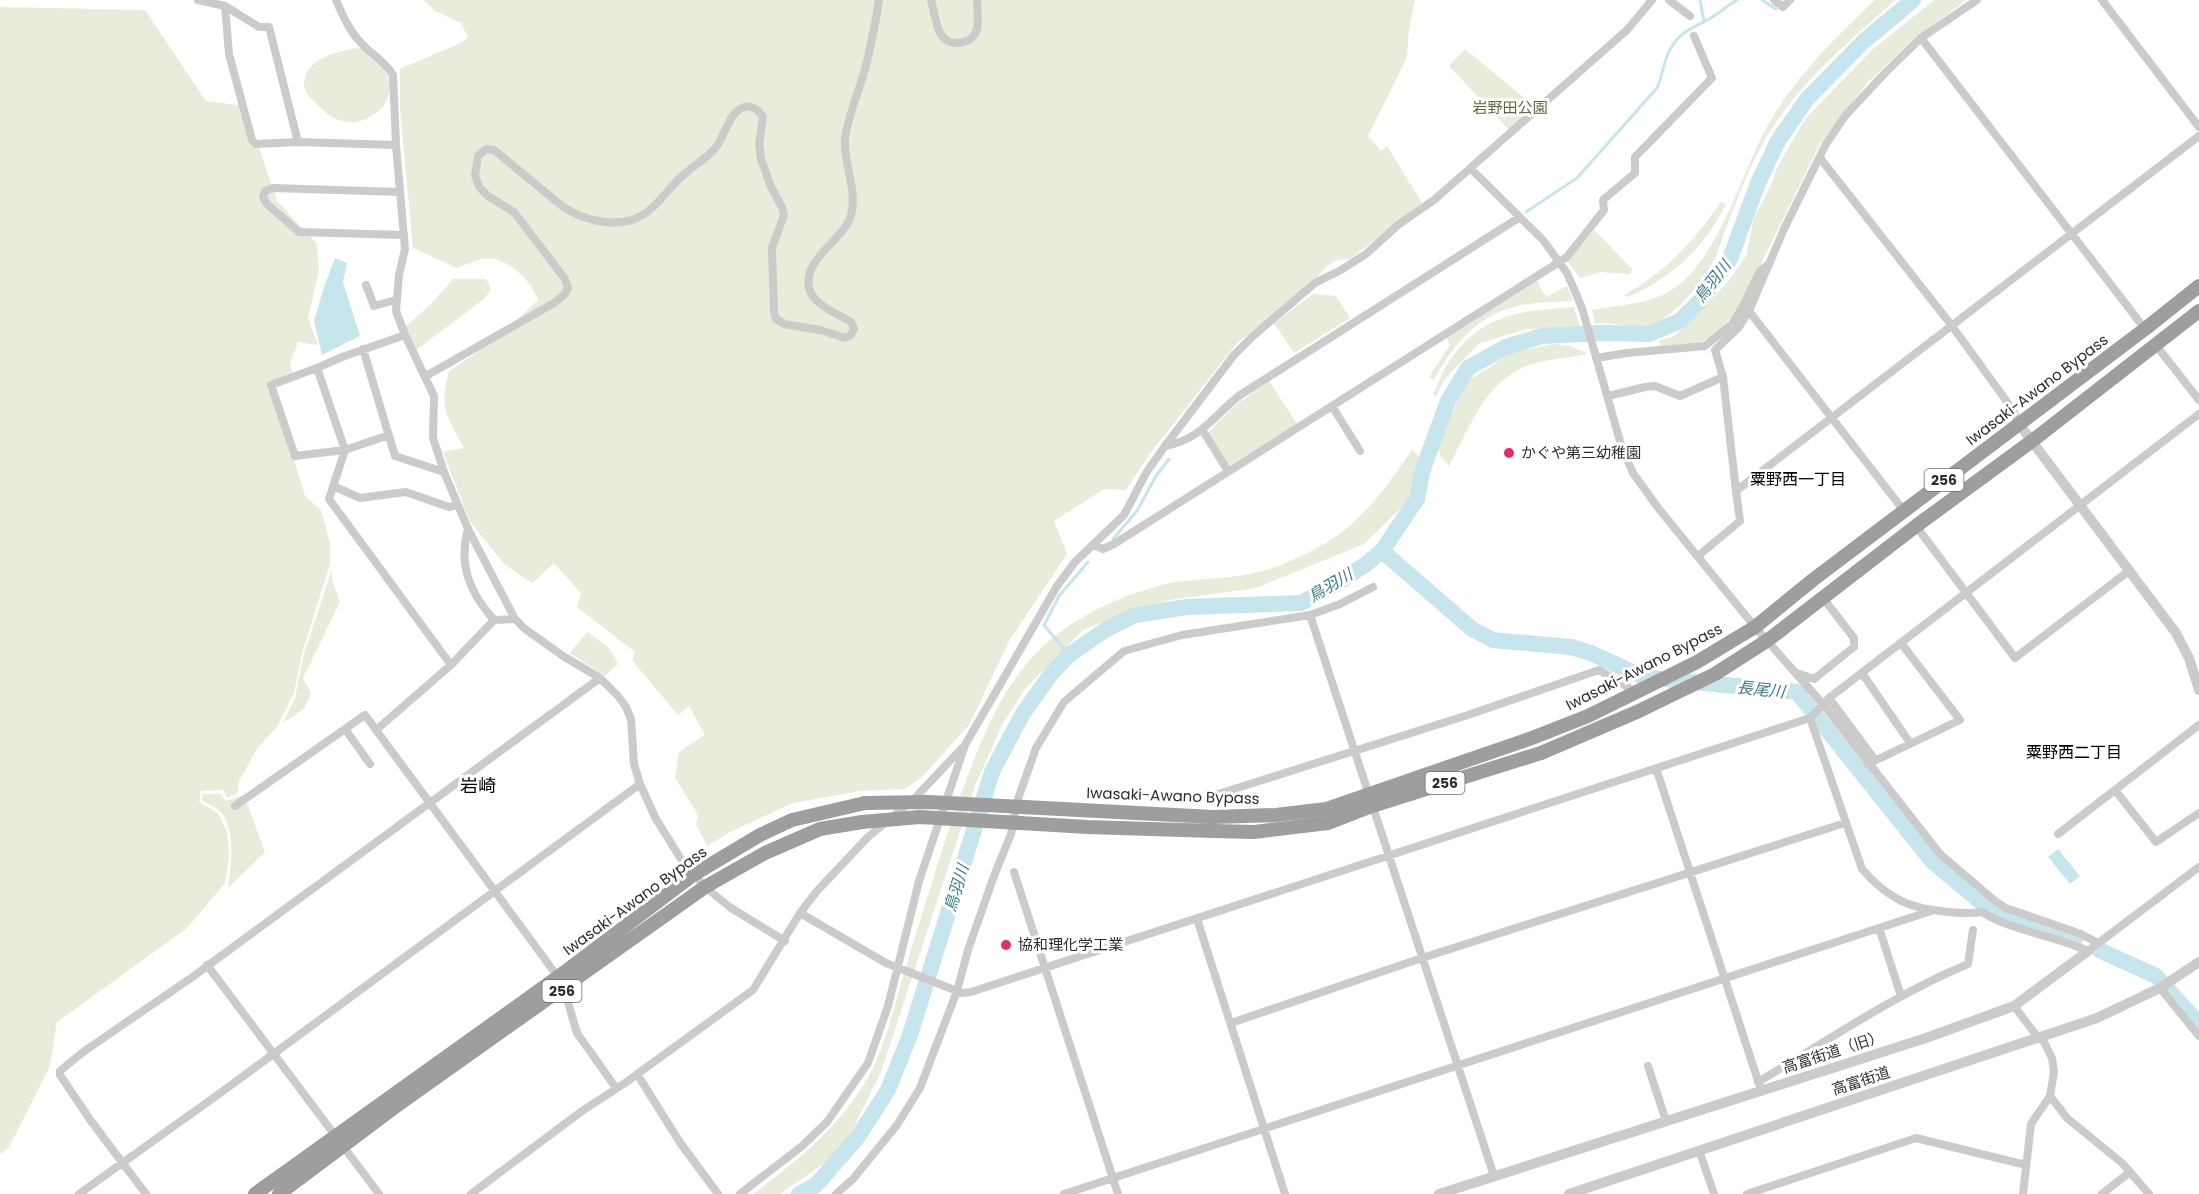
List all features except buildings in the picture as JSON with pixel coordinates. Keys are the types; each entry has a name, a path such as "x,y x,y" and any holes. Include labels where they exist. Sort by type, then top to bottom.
{"highway":[{"name":"Iwasaki-Awano Bypass","path":"255,1194 339,1142 561,983 705,887 765,853 820,829 862,822 920,817 1087,827 1254,832 1328,823 1370,800 1588,716 1686,668 1755,627 1814,579 2145,330 2199,286"},
{"name":"Iwasaki-Awano Bypass","path":"561,983 693,875 760,835 792,820 865,802 928,802 1213,817 1276,815 1370,800 1541,753 1667,698 1715,674 1768,640 1916,526 2032,441 2199,311"},
{"name":"Iwasaki-Awano Bypass","path":"279,1194 339,1142"}],"street":[{"path":"198,0 225,6 259,27 269,27 298,142"},
{"path":"336,0 354,35 388,65 393,75 396,145 405,249 396,311 434,396 433,438 456,505 515,619 525,629 563,656 600,678 618,696 631,719 634,764 640,784 656,819 693,875 731,909 785,941"},
{"path":"426,376 554,303 565,294 568,288 565,279 514,212 488,196 479,187 475,175 478,156 486,149 494,150 573,214 591,220 614,222 637,218 654,206 682,176 713,152 739,109 749,106 759,110 764,117 759,144 761,159 784,215 772,248 776,319 784,324 820,330 845,338 851,334 854,329 851,322 817,301 809,289 811,273 818,257 846,227 852,214 852,200 844,155 845,136 864,73 879,0"},
{"path":"932,0 940,33 947,41 958,44 967,42 974,36 977,27 977,0"},
{"path":"740,1194 819,1130 857,1081 877,1043 919,881 965,745 1057,586 1075,562 1124,515 1146,473 1165,446 1234,355 1273,317 1315,283 1366,254 1398,225 1434,200 1627,30 1652,0"},
{"path":"1669,0 1690,16"},
{"path":"1774,0 1783,7 1790,0"},
{"path":"1698,556 1740,521 1723,377 1715,350 1739,327 1749,311 1784,229 1826,144 1857,102 1921,38 1977,0"},
{"path":"2102,0 2199,127"},
{"path":"225,6 229,54 252,140 256,144 298,142 396,145"},
{"path":"1093,545 1103,549 1114,544 1560,262 1582,240 1604,210 1603,200 1635,173 1635,157 1712,78 1694,36"},
{"path":"1921,38 2145,330"},
{"path":"1736,491 2199,136"},
{"path":"1820,158 1952,326 2013,410 2019,424 2176,633 2189,658 2199,690"},
{"path":"1471,169 1520,217 1560,262 1573,285 1582,308 1617,433 1633,472 1659,509 1755,627 1796,673 1826,700 1940,855 1993,902 2018,920 2088,951"},
{"path":"400,192 273,188 265,191 263,197 267,204 299,232 404,235"},
{"path":"1165,446 1181,443 1203,431 1240,395 1520,217"},
{"path":"1596,356 1705,346 1732,324 1760,271 1770,263"},
{"path":"366,285 374,306 396,300"},
{"path":"1749,311 1904,510"},
{"path":"389,435 345,450 295,456 271,385 405,335"},
{"path":"2155,344 2199,400"},
{"path":"363,349 395,456 444,472"},
{"path":"317,368 345,450 330,499 451,665"},
{"path":"1608,396 1655,386 1680,396 1723,377"},
{"path":"1332,406 1360,451"},
{"path":"800,913 898,969 962,993 971,992 1810,718 1826,700 2199,414"},
{"path":"1203,431 1228,471"},
{"path":"333,486 360,498 406,492 449,507 456,505"},
{"path":"1916,526 2015,658 2130,570"},
{"path":"468,529 464,544 465,568 470,587 494,620"},
{"path":"836,1194 853,1179 897,1125 920,1088 990,886 1011,834 1024,780 1036,748 1064,702 1124,651 1182,636 1310,615 1340,604 1373,587"},
{"path":"1796,673 1814,679 1854,647 1854,638 1823,598"},
{"path":"1310,615 1494,1176"},
{"path":"376,730 451,665 494,620 515,619"},
{"path":"1871,762 1960,720 1901,643"},
{"path":"1212,796 1599,670 1636,692"},
{"path":"1862,673 1910,743"},
{"path":"146,1194 91,1121 60,1075 60,1071 83,1052 207,965 600,678"},
{"path":"236,806 365,715 561,983 577,1033 616,1088"},
{"path":"1810,718 1862,869 1874,883 1894,898 1913,907 1931,911 1972,914 1984,911 1993,902"},
{"path":"2058,834 2199,725"},
{"path":"345,729 370,765"},
{"path":"471,1194 582,1110 637,1074 753,990 800,913 817,891 868,837 915,798 965,745"},
{"path":"1656,768 1759,1086 1901,996 1930,980 1968,964 1973,930"},
{"path":"79,1194 223,1091 640,784"},
{"path":"2115,790 2156,842 2199,813"},
{"path":"1230,1023 1422,958 1845,823"},
{"name":"高富街道（旧）","path":"1439,1194 1666,1121 1759,1086 1926,1038 2014,1006 2199,867"},
{"path":"1014,872 1118,1194"},
{"path":"1064,1194 1931,911"},
{"path":"1984,911 1998,921 2018,920 2081,934 2098,943"},
{"path":"1197,919 1285,1194"},
{"path":"1879,928 1901,996"},
{"name":"高富街道","path":"1569,1194 2040,1039 2097,1018 2160,988 2199,962"},
{"path":"207,965 379,1194"},
{"path":"2160,988 2199,1036"},
{"path":"2014,1006 2052,1058 2054,1072 2050,1096 2031,1124 2023,1194"},
{"path":"1648,1066 1666,1121"},
{"path":"637,1074 681,1144 718,1194"},
{"path":"2050,1096 2067,1118 2122,1163 2150,1194"},
{"path":"1747,1194 1916,1138 2026,1164"},
{"path":"1699,1150 1714,1194"},
{"path":"2102,1194 2130,1172"}],"green space":[{"path":"424,0 1415,0 1407,57 1368,136 1381,151 1387,146 1422,203 1350,259 1337,260 1325,267 1308,290 1237,343 1149,455 1126,490 1104,489 1054,521 1067,554 1009,641 969,725 922,777 905,789 860,791 793,803 732,831 707,846 696,824 698,815 675,777 679,752 705,735 689,706 678,715 632,660 635,652 577,607 581,593 554,563 532,583 504,564 469,520 443,452 464,448 446,411 445,395 449,371 498,338 538,300 524,278 501,261 484,259 457,268 413,248 400,108 400,69 463,42 468,37 461,23 435,11"},
{"path":"1875,0 1895,0 1810,80 1780,116 1749,171 1716,255 1688,296 1672,313 1653,325 1639,328 1610,323 1595,324 1592,310 1655,298 1676,287 1694,270 1723,223 1757,146 1779,107 1803,74"},
{"path":"1934,0 1966,0 1915,39 1868,82 1820,144 1742,302 1733,315 1722,328 1701,342 1660,346 1659,340 1673,337 1728,282 1746,256 1754,218 1777,168 1805,119 1872,50"},
{"path":"0,7 145,10 206,101 245,106 277,201 317,244 319,270 308,318 318,345 298,342 290,363 292,374 271,383 305,496 321,510 330,543 330,564 302,653 294,693 277,727 258,747 238,783 238,793 227,798 224,790 201,791 199,802 218,813 227,832 229,857 225,883 187,928 57,1022 50,1066 8,1149 0,1154"},
{"path":"362,48 387,73 389,93 384,105 377,112 361,121 345,122 325,112 310,97 304,86 306,75 317,61 325,57 344,50"},
{"name":"岩野田公園","path":"1465,49 1535,107 1509,130 1449,66"},
{"path":"1721,202 1726,204 1718,220 1686,260 1644,289 1628,297 1624,295 1666,266 1689,243"},
{"path":"1594,230 1632,269 1630,274 1600,272 1580,278 1568,262"},
{"path":"453,279 486,279 491,289 484,299 416,350 405,327 431,304"},
{"path":"1537,281 1546,297 1567,286 1573,301 1522,305 1493,315 1469,332 1459,343 1434,380 1429,377 1450,345 1447,338"},
{"path":"1313,294 1336,296 1350,318 1294,353 1274,323"},
{"path":"1574,307 1580,327 1526,329 1478,344 1445,379 1436,396 1433,395 1452,357 1465,342 1492,322 1538,310"},
{"path":"1554,344 1570,346 1588,354 1538,362 1506,378 1493,390 1473,419 1449,466 1440,456 1438,441 1468,381 1513,352"},
{"path":"1269,381 1297,424 1225,468 1204,437 1234,406"},
{"path":"1412,450 1422,459 1407,502 1364,544 1256,588 1169,600 1083,630 1024,690 1001,727 975,786 881,1072 852,1131 843,1145 826,1162 780,1194 753,1194 816,1143 843,1113 866,1081 887,1032 947,834 964,786 1005,694 1037,652 1051,639 1083,617 1136,593 1166,584 1256,573 1288,562 1319,547 1354,523 1365,512"},
{"path":"332,569 332,580 340,602 303,678 311,693 304,709 283,723 295,698 304,654"},
{"path":"587,632 609,648 618,664 605,676 570,653"},
{"path":"203,794 221,794 226,801 244,795 265,852 228,888 231,850 229,831 222,813 202,800"}],"water":[{"path":"335,258 347,263 343,282 360,336 322,355 314,321"},
{"path":"2058,849 2080,876 2070,884 2048,857"}],"waterway":[{"path":"1700,0 1704,21"},
{"path":"1526,212 1577,178 1657,88 1668,53 1675,42 1688,30 1737,0"},
{"path":"1762,0 1776,9"},
{"name":"鳥羽川","path":"799,1194 816,1185 857,1138 888,1090 910,1035 992,772 1022,715 1051,674 1069,655 1105,630 1135,615 1187,607 1301,603 1333,586 1366,564 1382,551 1417,499 1422,472 1448,401 1468,368 1506,347 1542,336 1602,333 1649,334 1680,321 1700,301 1730,259 1758,183 1778,141 1807,99 1863,42 1913,0"},
{"path":"1113,539 1137,511 1156,476 1169,459"},
{"name":"長尾川","path":"1382,551 1472,629 1493,640 1571,647 1591,653 1643,677 1797,692 1932,861 1981,902 2005,917 2075,939"},
{"path":"1069,655 1044,625 1059,596 1088,562"},
{"name":"長尾川","path":"2099,950 2156,976 2199,1024"}],"place":[{"name":"かぐや第三幼稚園","path":"1509,453"},
{"name":"協和理化学工業","path":"1006,945"}],"district":[{"name":"粟野西一丁目","path":"1798,479"},
{"name":"粟野西二丁目","path":"2074,752"},
{"name":"岩崎","path":"478,786"}]}
